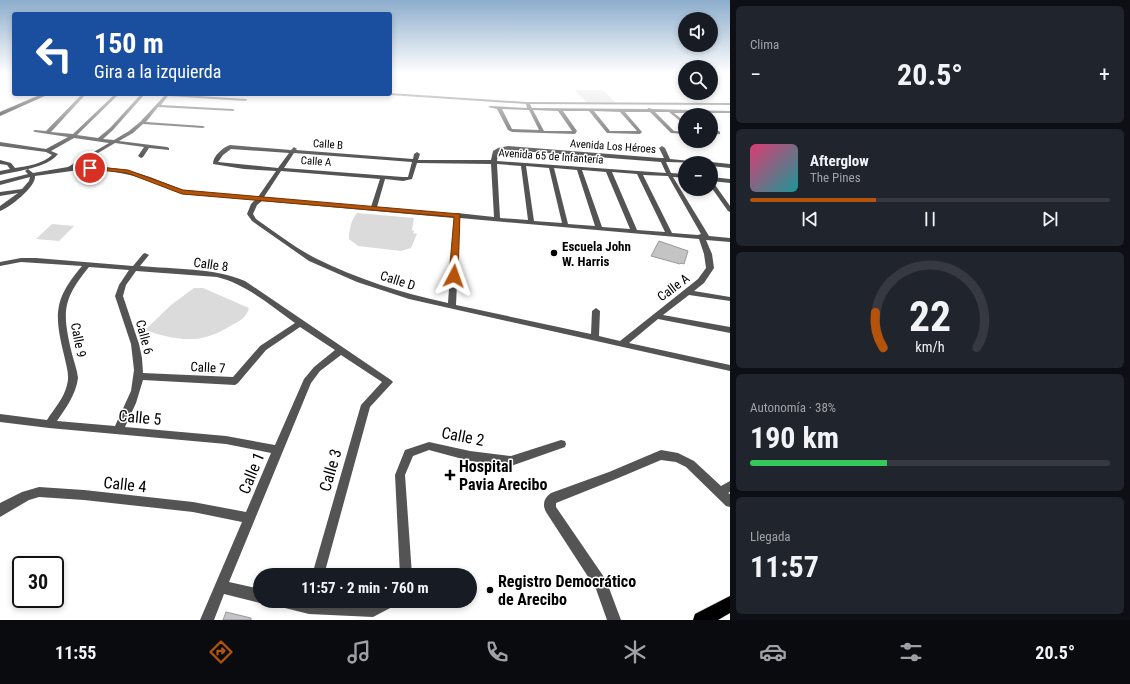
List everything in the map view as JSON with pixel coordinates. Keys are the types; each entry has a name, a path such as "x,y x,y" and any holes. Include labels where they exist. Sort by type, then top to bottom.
{"main road":[{"path":"0,114 28,102"},
{"path":"701,620 730,604"}],"street":[{"path":"48,132 76,102"},
{"path":"47,151 75,135 109,102"},
{"path":"100,139 110,132 124,113 135,102"},
{"path":"70,168 131,132 142,123 162,102"},
{"path":"511,102 730,104"},
{"path":"527,103 542,132"},
{"path":"644,104 652,110 673,132 678,132"},
{"path":"158,106 233,110"},
{"path":"490,107 560,110 652,110 678,112"},
{"path":"499,108 510,130 542,132 575,131 560,110"},
{"path":"590,110 609,132 640,133 621,110"},
{"path":"670,111 678,118"},
{"path":"727,112 730,116"},
{"path":"142,123 203,127"},
{"path":"35,131 75,135 168,149"},
{"path":"0,144 47,151 55,154 55,156 45,162 0,173"},
{"path":"141,156 148,146"},
{"name":"Calle B","path":"215,163 224,150 230,147 294,149 415,161"},
{"path":"662,148 669,174 703,236"},
{"name":"Calle D","path":"294,149 260,199 254,204 250,214 254,220 312,259 383,289 409,297 730,368"},
{"name":"Avenida Los Héroes","path":"494,162 495,152 500,149 678,161"},
{"path":"415,161 417,154"},
{"name":"Calle A","path":"215,163 280,170 410,178 415,161"},
{"name":"Avenida 65 de Infantería","path":"415,161 494,162 678,175"},
{"path":"0,162 9,164 13,170"},
{"path":"494,162 497,219"},
{"path":"523,164 531,221"},
{"path":"718,165 730,166"},
{"path":"551,166 565,224"},
{"path":"0,209 23,192 34,179 25,167"},
{"path":"0,183 31,175 70,168 96,168 128,172 182,192 669,233 730,240"},
{"path":"579,168 599,227"},
{"path":"608,170 634,230"},
{"path":"639,172 669,233"},
{"path":"374,208 384,177"},
{"path":"718,180 730,181"},
{"path":"0,194 23,192"},
{"path":"718,193 730,210"},
{"path":"452,307 457,215"},
{"name":"Calle A","path":"622,344 701,281 710,268 703,236"},
{"name":"Calle 6","path":"118,430 135,395 140,376 137,349 119,297 122,286 145,255"},
{"name":"Calle 8","path":"0,264 21,260 36,260 231,278 242,283 388,382"},
{"name":"Calle 9","path":"49,424 70,392 73,378 60,315 62,300 71,282 87,264"},
{"path":"687,292 730,299"},
{"path":"595,338 596,310"},
{"path":"656,316 730,330"},
{"name":"Calle 7","path":"140,376 235,381 263,348 300,322"},
{"name":"Calle 1","path":"207,620 307,381 317,369 341,350"},
{"name":"Calle 3","path":"320,568 366,405 388,382"},
{"name":"Calle 5","path":"0,418 49,424 226,440 277,450"},
{"name":"Calle 2","path":"406,568 400,475 409,453 429,446 470,456 512,461 561,444"},
{"path":"614,620 601,585 550,508 550,500 661,455 678,458 690,464 725,489 730,502"},
{"name":"Calle 4","path":"0,510 26,496 39,492 84,495 193,507 250,518"},
{"path":"221,587 253,594"},
{"path":"352,608 373,610 377,608"}],"shaded area":[{"path":"357,213 414,218 412,230 414,231 413,233 417,234 411,248 401,251 358,246 349,239 351,225"},
{"path":"52,224 74,226 59,241 36,239"},
{"path":"194,288 203,288 249,308 248,311 238,322 215,334 201,338 177,338 160,335 145,330 171,305"}],"building":[{"path":"659,241 688,251 684,264 651,256"},
{"path":"226,612 251,618 251,620 223,620"}],"place":[{"name":"Escuela John W. Harris","path":"554,253"},
{"name":"Hospital Pavia Arecibo","path":"450,475"},
{"name":"Registro Democrático de Arecibo","path":"490,590"}],"route":[{"path":"90,168 107,168 128,172 145,177 182,192 457,215 454,276"}]}
